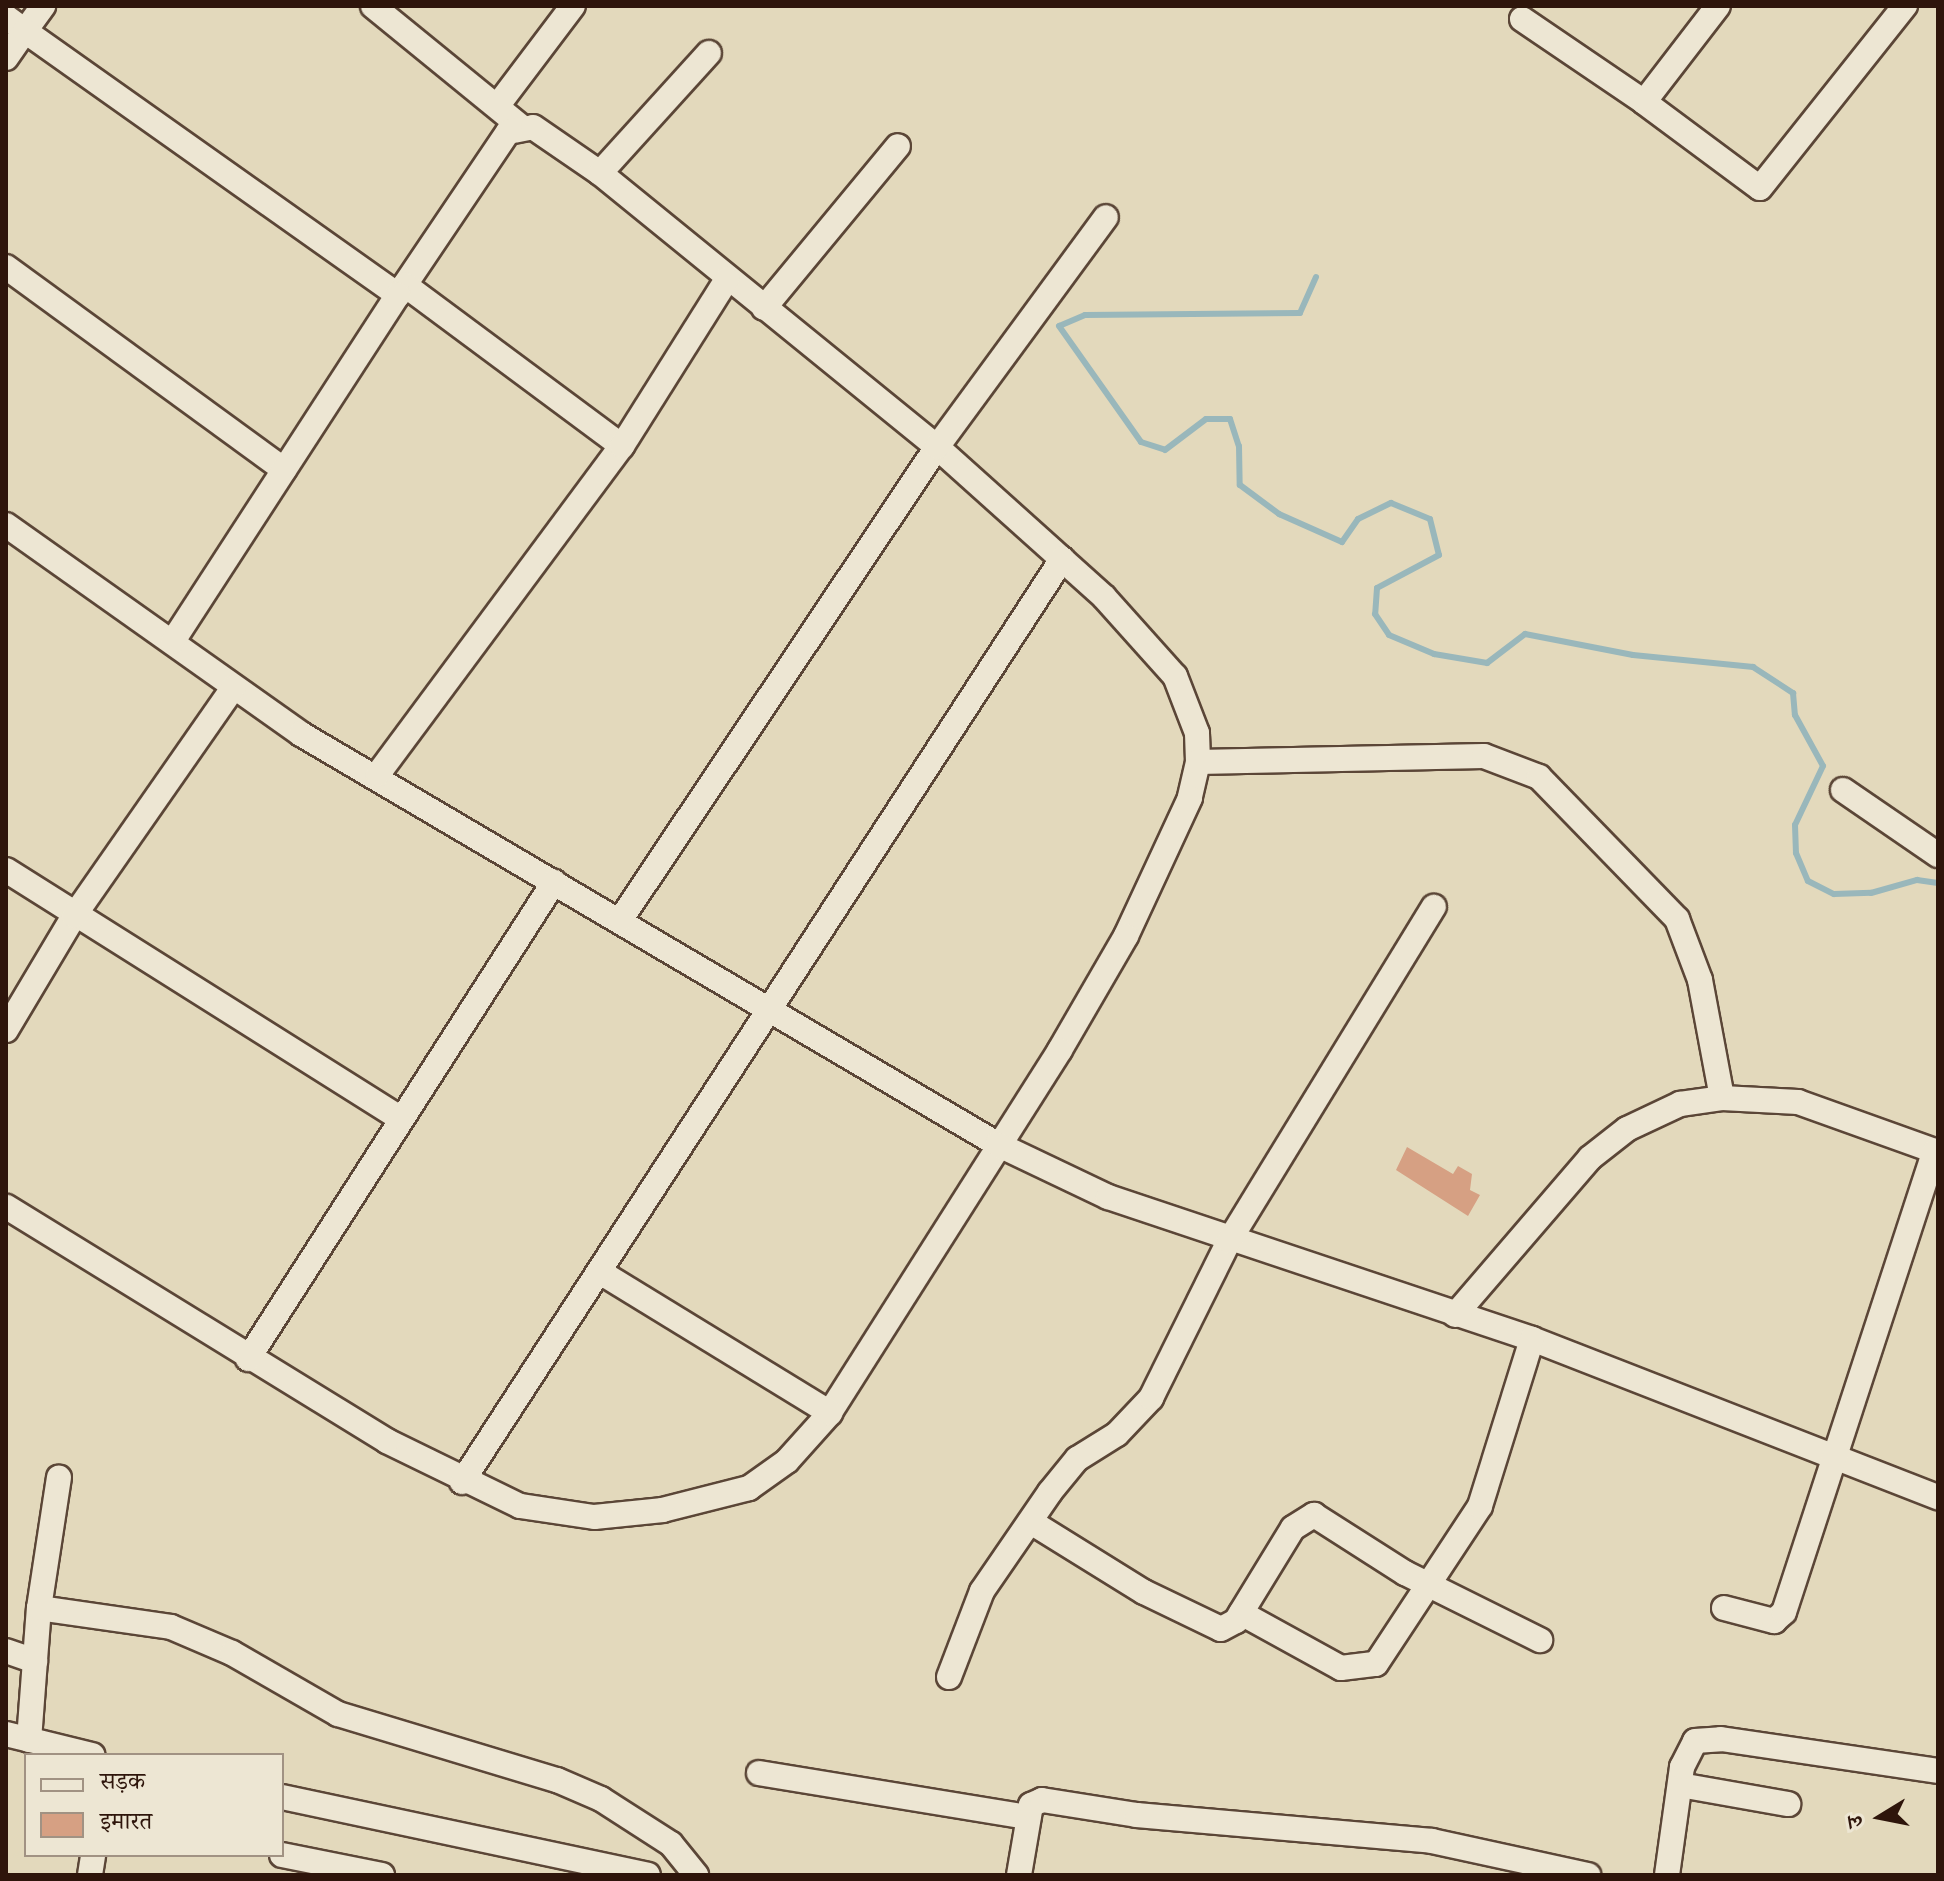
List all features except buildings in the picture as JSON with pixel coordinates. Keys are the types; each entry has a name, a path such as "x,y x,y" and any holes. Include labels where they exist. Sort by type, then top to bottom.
{"street":[{"path":"6,58 15,24 43,6"},
{"path":"6,1207 248,1359 462,1482 554,1513 594,1517 663,1510 749,1488 787,1461 830,1413 1126,936 1190,798 1198,762 1197,733 1175,676 1062,559 937,447 600,173 533,127 519,125 373,6"},
{"path":"498,105 573,6"},
{"path":"1644,102 1718,6"},
{"path":"1522,19 1644,102 1760,188 1905,6"},
{"path":"15,24 402,290 622,446"},
{"path":"600,173 709,53"},
{"path":"173,641 402,290 519,125"},
{"path":"764,308 898,146"},
{"path":"621,919 937,447 1106,217"},
{"path":"6,267 284,470"},
{"path":"378,774 622,446 727,279"},
{"path":"10,537 173,641 233,688 997,1144 1108,1197 1229,1241 1532,1339 1830,1459 1938,1497"},
{"path":"462,1482 600,1272 768,1006 1062,559"},
{"path":"6,1030 74,916 233,688"},
{"path":"1198,762 1484,756 1539,777 1677,919 1700,980 1722,1098"},
{"path":"1843,790 1938,855"},
{"path":"6,870 74,916 398,1117"},
{"path":"248,1359 398,1117 554,882"},
{"path":"949,1677 974,1605 1031,1522 1077,1459 1117,1434 1151,1398 1229,1241 1434,907"},
{"path":"1455,1315 1590,1158 1658,1112 1722,1098 1836,1110 1937,1152 1830,1459 1781,1618 1766,1620 1724,1608"},
{"path":"600,1272 830,1413"},
{"path":"1241,1613 1341,1668 1366,1670 1385,1652 1480,1506 1532,1339"},
{"path":"59,1478 39,1608 35,1661 18,1737 84,1753"},
{"path":"1031,1522 1211,1628 1230,1626 1293,1528 1308,1515 1429,1586 1540,1640"},
{"path":"39,1608 171,1627 232,1653 338,1714 557,1780 601,1799 671,1844 696,1875"},
{"path":"6,1651 35,1661"},
{"path":"1667,1875 1689,1745 1702,1739 1938,1771"},
{"path":"759,1773 1028,1817"},
{"path":"1680,1785 1788,1804"},
{"path":"284,1797 648,1875"},
{"path":"1019,1875 1031,1805 1042,1800 1137,1815 1432,1841 1501,1867 1588,1875"},
{"path":"284,1855 382,1875"}],"waterway":[{"path":"1316,277 1300,313 1085,315 1059,326 1141,442 1165,450 1206,419 1230,419 1239,446 1240,485 1279,514 1342,542 1358,519 1391,503 1430,519 1439,555 1377,588 1375,614 1389,635 1434,654 1487,663 1525,634 1633,655 1753,667 1793,693 1795,715 1823,766 1795,825 1796,853 1808,881 1834,894 1871,893 1917,880 1938,883"}]}
